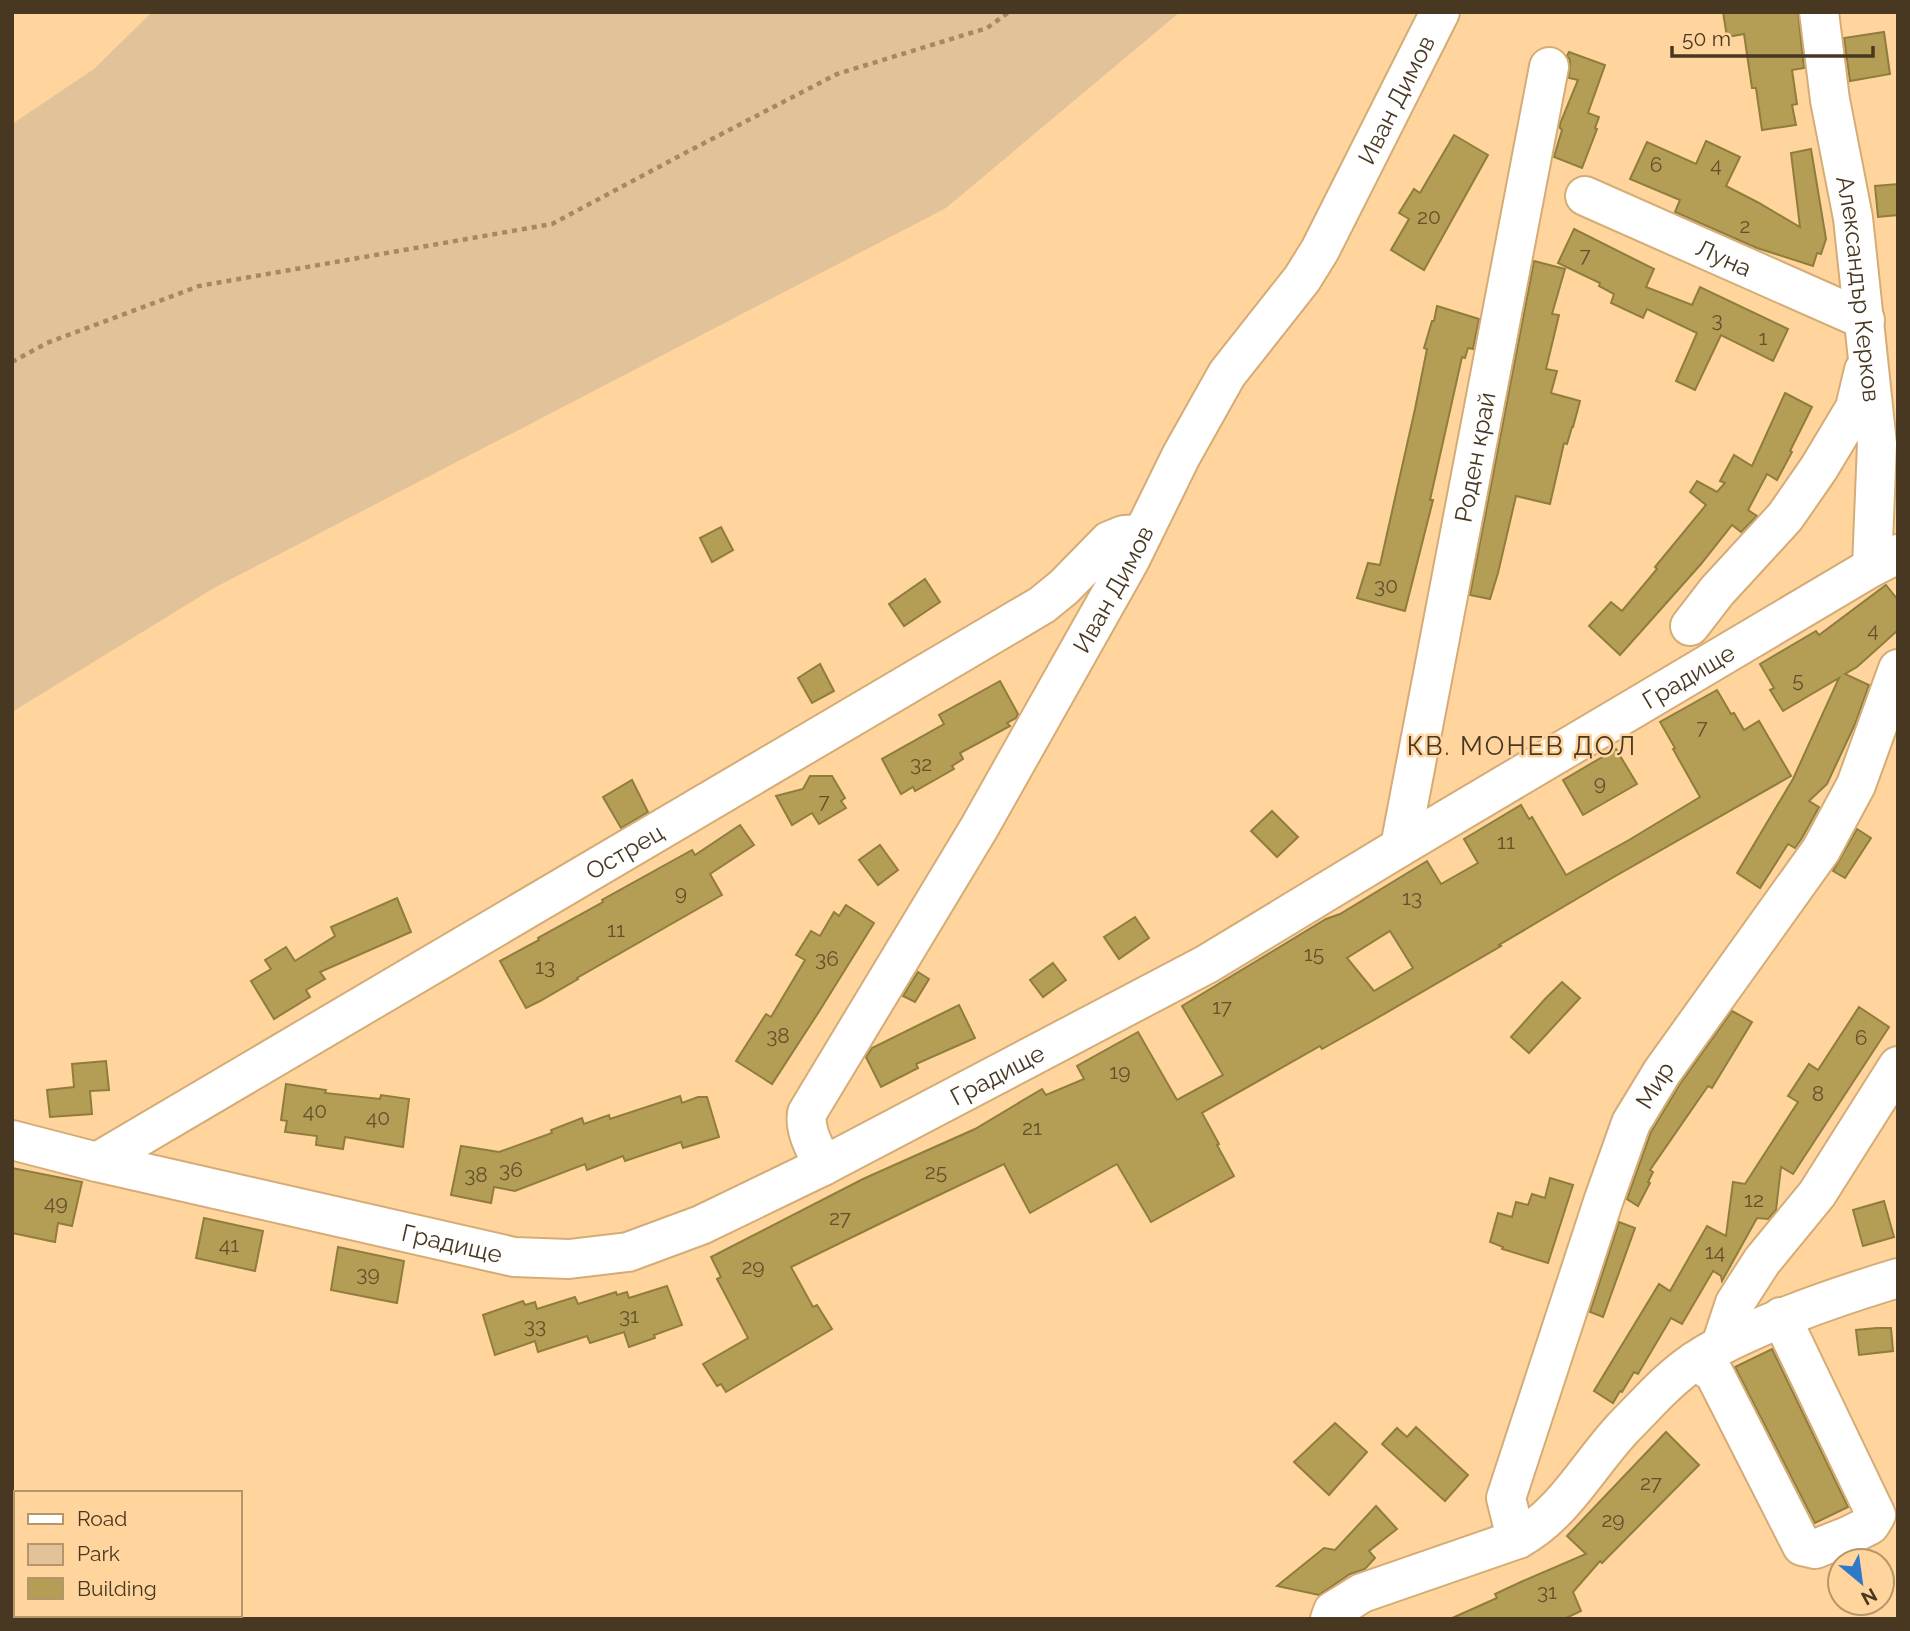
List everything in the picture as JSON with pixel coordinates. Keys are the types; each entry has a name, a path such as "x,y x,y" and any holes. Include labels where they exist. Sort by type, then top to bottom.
{"street":[{"name":"Иван Димов","path":"823,1166 808,1132 805,1122 807,1113 979,828 1130,560 1181,456 1227,374 1302,279 1321,250 1440,12"},
{"name":"Александър Керков","path":"1819,12 1830,100 1853,218 1877,444 1885,560"},
{"name":"Роден край","path":"1400,847 1549,67"},
{"name":"Луна","path":"1584,196 1866,337"},
{"path":"1690,626 1717,591 1784,517 1819,468 1854,408 1866,337"},
{"name":"Острец","path":"97,1162 1042,605 1064,587 1109,541 1124,535 1142,534"},
{"name":"Градище","path":"12,1140 97,1162 514,1257 569,1259 628,1252 701,1225 823,1166 1207,964 1885,560"},
{"name":"Мир","path":"1518,1539 1506,1498 1631,1123 1662,1072 1821,850 1856,785 1898,669"},
{"path":"1781,1317 1876,1515 1870,1525 1815,1549 1802,1546 1714,1373 1708,1353 1762,1261 1817,1194 1898,1066"},
{"path":"1330,1619 1334,1611 1358,1606 1534,1530 1554,1512 1622,1430 1670,1381 1708,1353 1781,1317 1819,1302 1898,1278"}],"path":[{"path":"12,362 47,343 199,286 552,224 837,74 987,28 1009,12"}],"green space":[{"path":"152,12 1180,12 946,208 214,588 12,712 12,124 94,69"}],"building":[{"path":"1723,12 1798,12 1804,68 1792,70 1797,104 1792,105 1796,125 1762,130 1744,34 1727,37"},
{"path":"1884,32 1890,74 1850,81 1844,38"},
{"path":"1569,52 1605,65 1588,113 1599,117 1595,128 1597,129 1582,168 1554,157 1562,130 1560,124 1578,80 1569,78"},
{"path":"1454,135 1488,155 1424,270 1391,250 1409,219 1399,213 1414,189 1420,193"},
{"path":"1706,141 1740,157 1726,186 1800,227 1791,153 1811,149 1826,239 1813,266 1757,248 1675,212 1680,200 1630,179 1647,142 1696,164"},
{"path":"1898,184 1898,215 1878,217 1875,186"},
{"path":"1574,229 1654,269 1646,287 1692,305 1700,287 1788,329 1773,361 1721,335 1695,390 1676,381 1697,333 1647,309 1643,318 1611,303 1614,294 1599,286 1600,283 1558,263"},
{"path":"1534,261 1565,269 1552,314 1559,315 1546,369 1557,371 1551,393 1580,401 1567,444 1564,443 1550,504 1516,496 1490,599 1470,595"},
{"path":"1437,306 1479,319 1473,349 1468,348 1465,358 1462,357 1430,500 1433,500 1405,611 1357,598 1368,563 1380,565 1415,409 1427,349 1424,348"},
{"path":"1785,393 1812,407 1777,480 1767,474 1748,510 1757,516 1741,532 1732,525 1620,655 1589,626 1611,602 1622,611 1706,505 1690,492 1697,481 1717,492 1725,483 1720,481 1734,455 1752,466"},
{"path":"721,527 733,550 712,562 700,538"},
{"path":"925,579 940,602 904,626 889,604"},
{"path":"1886,585 1898,600 1898,630 1857,667 1845,674 1869,685 1855,724 1827,784 1809,801 1819,807 1802,838 1795,848 1788,844 1760,888 1737,873 1793,779 1839,678 1783,711 1770,690 1774,688 1760,664 1816,631 1819,635"},
{"path":"820,664 834,691 812,703 798,678"},
{"path":"1000,681 1018,714 1007,723 1010,726 960,753 963,759 952,766 954,769 915,791 913,787 901,794 882,759 944,724 939,715"},
{"path":"1717,690 1744,730 1759,721 1791,776 1612,878 1372,1021 1322,1049 1320,1046 1202,1113 1234,1176 1151,1222 1117,1164 1030,1213 1004,1164 791,1267 813,1307 817,1305 832,1329 726,1392 721,1384 717,1386 703,1364 748,1338 717,1279 721,1277 711,1257 863,1179 975,1129 1042,1089 1046,1095 1084,1079 1077,1066 1138,1032 1177,1100 1223,1075 1182,1006 1427,861 1441,884 1478,863 1464,839 1521,805 1529,819 1532,817 1566,875 1700,797 1660,722","holes":["1390,931 1413,968 1374,991 1347,958"]},
{"path":"1616,749 1637,784 1583,815 1563,780"},
{"path":"810,776 832,776 845,798 841,801 846,808 819,824 812,813 792,825 776,796 803,789"},
{"path":"632,780 648,812 621,828 603,797"},
{"path":"1272,811 1298,837 1277,857 1251,831"},
{"path":"740,825 754,845 710,874 722,895 526,1008 500,961 692,850 695,855"},
{"path":"1857,829 1871,838 1845,878 1833,871"},
{"path":"880,845 898,870 878,885 859,860"},
{"path":"397,898 411,932 320,972 325,979 306,990 310,997 274,1019 251,981 271,969 265,960 286,947 295,961 335,936 331,927"},
{"path":"846,905 874,923 772,1084 736,1061 766,1014 771,1017 805,960 796,955 811,931 820,936 834,912 839,916"},
{"path":"1135,917 1149,938 1119,959 1104,937"},
{"path":"1053,963 1066,980 1043,997 1030,980"},
{"path":"918,972 929,979 915,1002 903,996"},
{"path":"1562,982 1580,998 1529,1053 1511,1037"},
{"path":"959,1005 975,1038 916,1064 918,1068 881,1087 866,1057 872,1048"},
{"path":"1859,1007 1889,1027 1793,1174 1781,1167 1776,1210 1768,1219 1757,1218 1722,1281 1721,1276 1713,1271 1682,1324 1671,1318 1638,1374 1634,1372 1613,1403 1594,1391 1659,1284 1670,1291 1707,1226 1726,1236 1733,1182 1745,1184 1798,1102 1788,1096 1809,1064 1818,1070"},
{"path":"1732,1011 1752,1022 1712,1088 1708,1086 1650,1170 1653,1172 1648,1182 1650,1183 1638,1206 1627,1199 1651,1132 1680,1084"},
{"path":"106,1061 109,1090 90,1091 92,1114 50,1117 47,1090 74,1087 72,1064"},
{"path":"286,1084 326,1090 325,1093 409,1099 403,1147 345,1137 343,1149 316,1145 317,1136 285,1132 287,1121 281,1120"},
{"path":"680,1096 682,1103 698,1097 707,1097 719,1137 683,1148 681,1142 625,1161 623,1156 587,1170 585,1164 515,1191 494,1187 491,1203 451,1195 461,1146 499,1152 552,1133 551,1130 582,1118 584,1124 609,1115 610,1119"},
{"path":"12,1168 82,1182 72,1226 58,1223 55,1242 12,1233"},
{"path":"1550,1178 1573,1185 1548,1263 1502,1249 1503,1247 1490,1242 1498,1213 1512,1217 1516,1202 1528,1205 1532,1194 1545,1198"},
{"path":"1884,1201 1894,1237 1863,1246 1853,1210"},
{"path":"204,1218 263,1231 255,1271 196,1258"},
{"path":"1619,1222 1635,1228 1603,1317 1590,1312"},
{"path":"338,1247 404,1261 397,1303 331,1290"},
{"path":"667,1286 682,1325 629,1347 624,1332 590,1343 587,1336 538,1352 535,1341 495,1355 483,1315 523,1301 525,1305 535,1302 537,1309 575,1297 578,1304 616,1292 617,1295 627,1292 629,1298"},
{"path":"1891,1328 1893,1351 1859,1355 1856,1330"},
{"path":"1772,1349 1848,1507 1815,1523 1735,1367"},
{"path":"1335,1423 1367,1452 1329,1495 1294,1462"},
{"path":"1416,1427 1468,1475 1445,1501 1382,1444 1397,1428 1407,1437"},
{"path":"1666,1432 1699,1465 1602,1563 1600,1561 1573,1592 1581,1611 1564,1619 1450,1619 1497,1598 1495,1594 1586,1554 1567,1536"},
{"path":"1376,1506 1397,1529 1369,1551 1375,1558 1365,1569 1350,1574 1319,1595 1277,1586 1324,1548 1335,1550"}],"district":[{"name":"КВ. МОНЕВ ДОЛ","path":"1522,746"}]}
